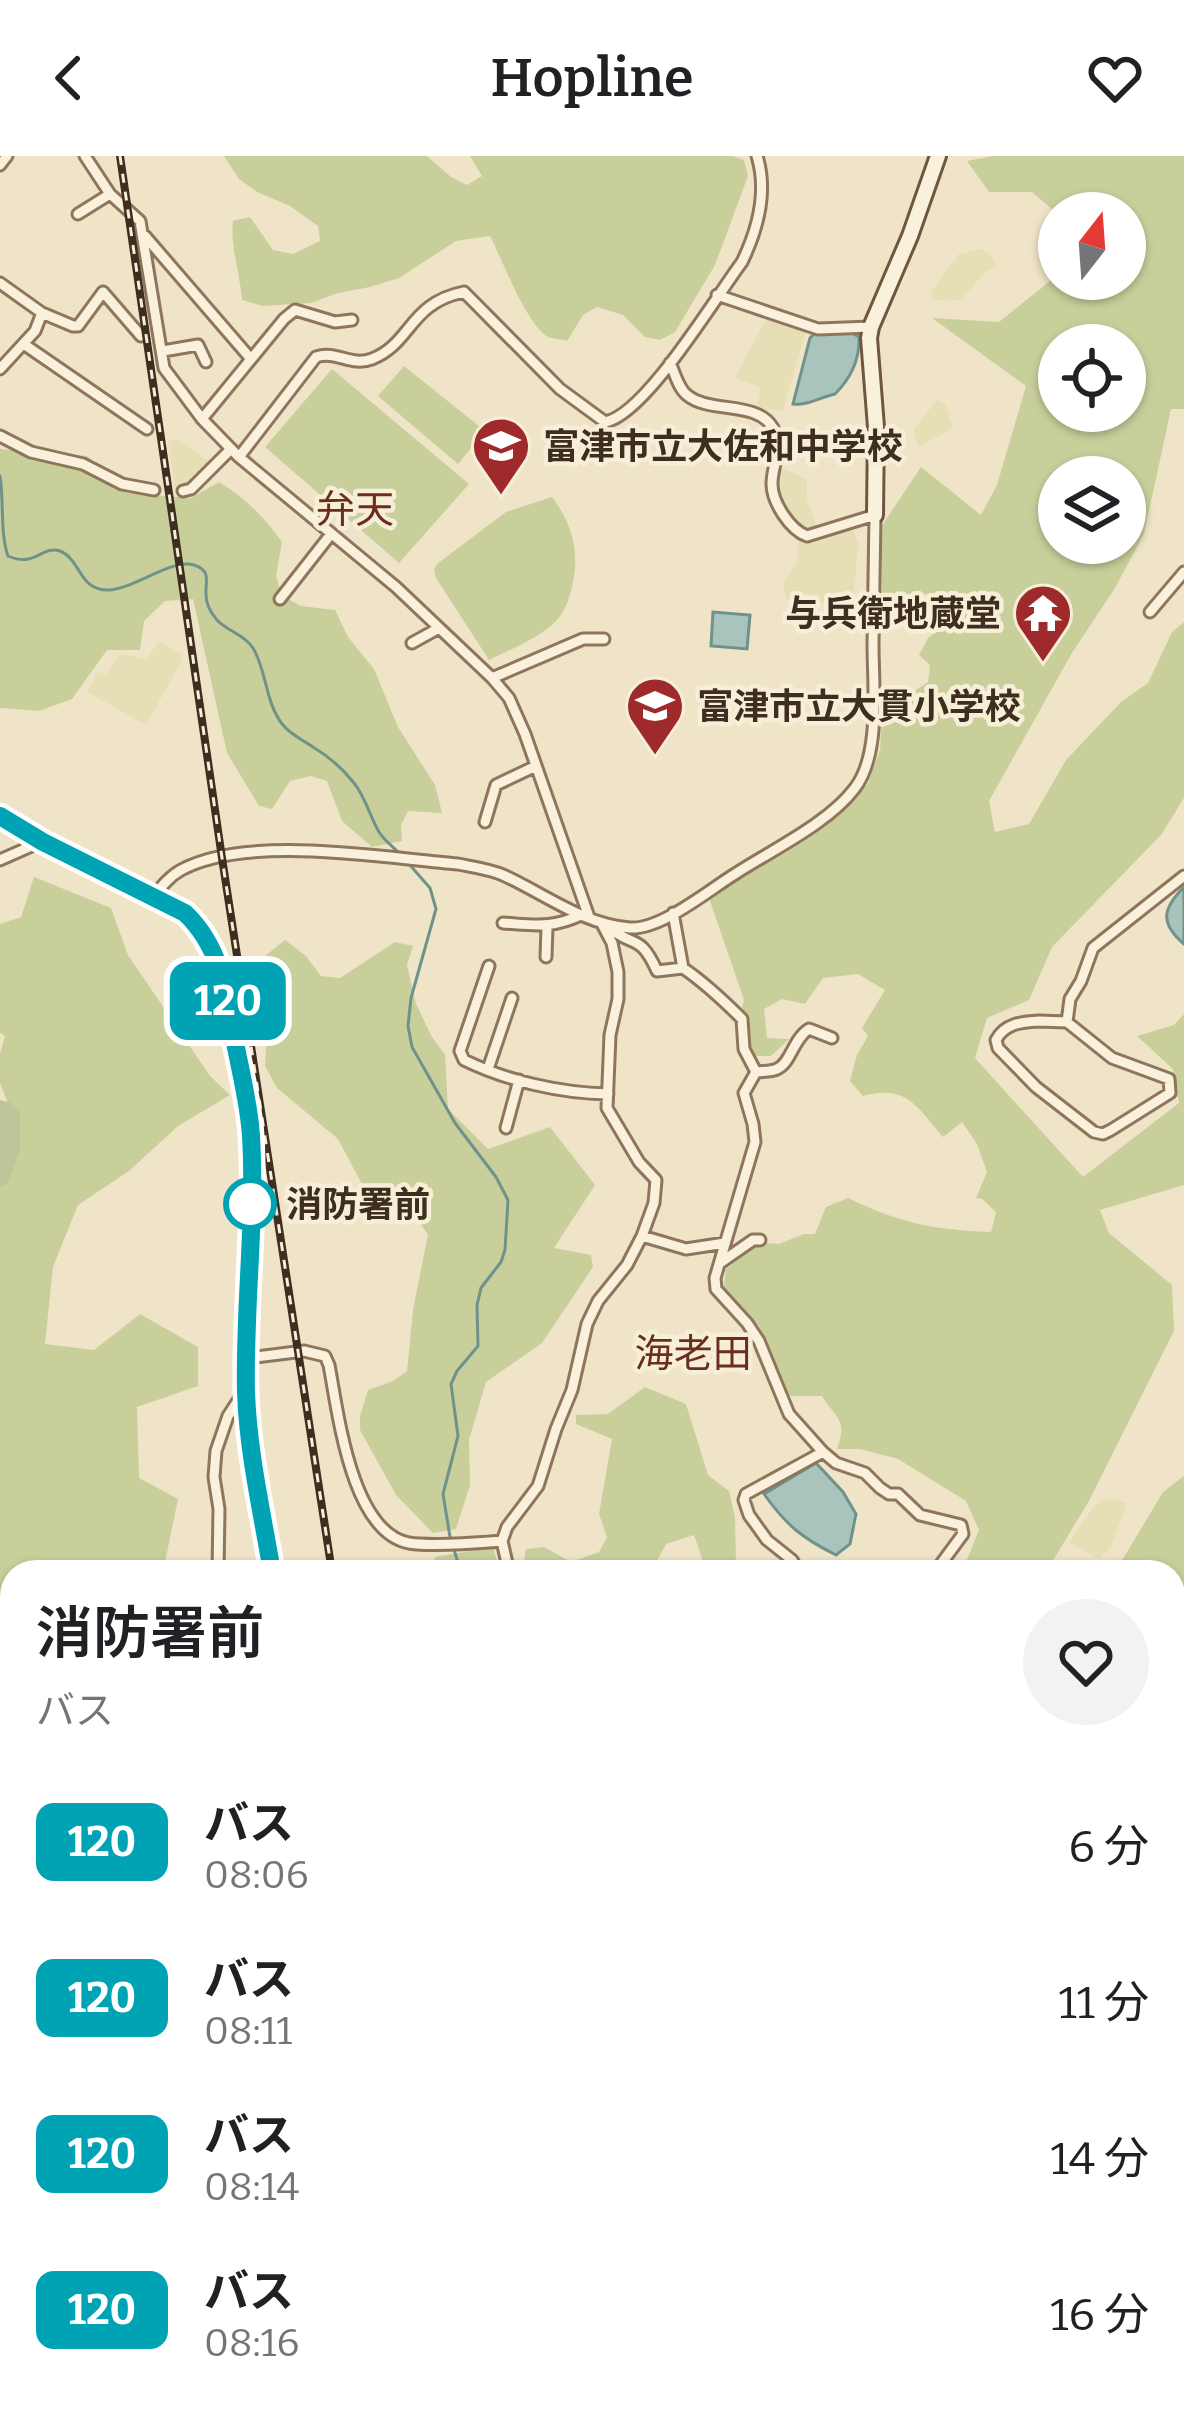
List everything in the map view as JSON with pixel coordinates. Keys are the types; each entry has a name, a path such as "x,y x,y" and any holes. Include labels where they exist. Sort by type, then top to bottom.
{"highway":[{"path":"0,816 185,913 209,941 227,996 251,1134 246,1388 270,1560"}],"street":[{"path":"0,165 7,156"},
{"path":"85,156 110,194 140,221 164,368 235,453 396,587 509,698 594,919 612,944 618,999 610,1035 607,1108 639,1162 656,1180 654,1203 627,1265 598,1301 587,1324 572,1390 538,1486 502,1541 506,1560"},
{"path":"183,491 235,453 316,357 328,353 356,363 370,360 389,350 421,311 456,293 470,297 560,389 605,422 618,420 670,363 742,262 762,195 757,156"},
{"path":"503,923 547,927 594,919 629,928 673,914 812,824 844,801 861,779 872,727 876,427 869,338 939,158"},
{"path":"78,214 110,194"},
{"path":"142,233 251,359"},
{"path":"0,283 42,313 77,326 103,292 141,336"},
{"path":"717,295 818,329 871,327"},
{"path":"202,419 295,310 335,322 352,320"},
{"path":"0,369 25,345 42,313"},
{"path":"25,345 147,429"},
{"path":"163,351 198,345 206,362"},
{"path":"670,363 692,400 748,412 772,426 778,454 772,485 799,533 807,536 875,515"},
{"path":"0,436 31,452 83,464 122,484 154,490"},
{"path":"280,599 331,535"},
{"path":"1150,612 1184,572"},
{"path":"412,643 439,628"},
{"path":"492,678 583,639 604,639"},
{"path":"485,822 496,784 536,766"},
{"path":"0,860 43,842"},
{"path":"154,896 175,873 192,865 259,851 458,863 501,874 618,935 638,940 657,971 683,968 713,989 742,1019 743,1049 756,1072"},
{"path":"1067,1022 1070,999 1093,948 1184,876"},
{"path":"673,914 683,968"},
{"path":"546,957 547,927"},
{"path":"489,966 460,1051 464,1060 577,1094 608,1094"},
{"path":"488,1070 512,998"},
{"path":"1067,1022 1112,1058 1169,1079 1170,1093 1112,1130 1094,1132 1036,1087 998,1048 996,1040 1015,1023 1067,1022"},
{"path":"756,1072 779,1069 809,1029 832,1038"},
{"path":"756,1072 744,1093 755,1142 719,1263 716,1289 747,1322 789,1414 823,1452 836,1463 865,1473 920,1515 961,1525 963,1534 944,1560"},
{"path":"506,1128 519,1080"},
{"path":"643,1236 686,1249 725,1243"},
{"path":"719,1263 760,1240"},
{"path":"248,1358 304,1351 325,1356 343,1440 370,1514 390,1535 409,1543 502,1541"},
{"path":"218,1560 216,1451 228,1416 246,1388"},
{"path":"792,1560 766,1540 744,1500 746,1494 823,1452"}],"shaded area":[{"path":"981,249 996,268 987,270 962,299 933,299 931,292 959,254"},
{"path":"766,319 806,331 783,410 757,408 761,387 735,378"},
{"path":"937,400 945,404 951,429 918,447 913,430"},
{"path":"180,440 211,463 190,485 175,489 168,441"},
{"path":"781,467 807,480 807,500 817,528 804,530 787,511 775,485"},
{"path":"851,525 858,542 854,596 823,603 786,600 783,584 796,564 799,540"},
{"path":"159,641 182,654 182,660 146,725 87,692 98,672 107,674 120,653 146,660"},
{"path":"1104,1499 1126,1506 1111,1547 1099,1559 1069,1543 1093,1507"}],"green space":[{"path":"224,156 427,156 467,185 482,176 470,156 733,156 744,160 748,176 715,265 675,332 660,340 645,337 623,315 597,307 583,315 567,341 548,337 531,319 490,236 456,241 399,278 311,303 263,306 242,300 233,221 250,217 273,250 293,254 320,241 318,226 239,179"},
{"path":"993,156 1184,156 1184,409 1171,409 1146,525 1146,456 1038,456 1038,564 1128,564 989,801 995,832 1029,824 1066,760 1122,701 1148,683 1172,632 1184,622 1184,798 1161,835 1052,947 1029,1000 987,1018 975,1058 1083,1177 1179,1103 1173,1069 1137,1036 1174,1025 1184,1014 1184,1185 1100,1210 1109,1233 1172,1285 1174,1331 1089,1501 1053,1560 967,1560 979,1530 966,1501 898,1459 860,1449 837,1449 841,1425 836,1415 822,1396 790,1396 759,1326 723,1292 726,1269 752,1249 815,1234 826,1207 848,1198 918,1224 991,1232 996,1212 976,1198 987,1172 977,1144 962,1122 943,1137 910,1101 890,1093 863,1096 850,1081 868,1036 862,1028 885,990 858,974 823,978 805,1004 782,999 764,1009 767,1038 789,1039 771,1056 752,1056 741,1011 744,1000 709,898 845,806 868,784 880,750 883,700 901,700 928,682 930,665 919,655 928,638 942,627 950,599 937,594 882,594 881,527 921,467 981,515 997,485 1026,386 932,318 999,322 1038,291 1038,300 1146,300 1146,192 1038,192 1038,197 1032,192 989,192 967,161"},
{"path":"404,366 485,431 458,464 378,396"},
{"path":"332,369 469,484 399,563 265,447"},
{"path":"0,449 87,456 127,493 191,498 219,482 246,501 282,542 276,576 282,596 301,606 335,610 348,637 374,669 398,727 435,785 442,813 408,811 401,825 402,841 372,847 342,821 327,781 311,776 290,781 272,809 259,806 227,753 193,599 165,601 144,621 140,650 107,650 72,699 39,711 0,708"},
{"path":"552,497 570,529 575,551 568,601 549,627 489,660 434,570 506,512"},
{"path":"34,877 111,908 128,955 210,1076 230,1095 178,1126 129,1171 78,1205 53,1267 45,1344 94,1350 140,1314 198,1347 198,1386 137,1407 139,1478 178,1499 165,1560 0,1560 0,1176 17,1126 0,1083 5,1036 0,1033 0,924 21,917"},
{"path":"285,940 321,976 340,978 395,942 413,946 407,965 416,1004 445,1055 448,1109 488,1149 550,1127 595,1185 554,1248 591,1255 593,1267 542,1343 486,1382 469,1440 470,1485 456,1529 433,1533 396,1495 360,1430 368,1390 407,1371 428,1235 416,1217 370,1199 338,1139 277,1088 265,1066 268,1019 254,987 260,960"},
{"path":"0,1100 20,1112 20,1149 4,1186 0,1186"},
{"path":"645,1387 686,1404 708,1475 729,1491 736,1560 703,1560 694,1535 666,1544 657,1560 577,1560 599,1552 607,1537 599,1514 612,1439 576,1424 576,1415 608,1414"},
{"path":"1184,1476 1184,1560 1122,1560 1163,1492"},
{"path":"493,1547 497,1560 435,1560"},
{"path":"544,1547 567,1560 524,1560 526,1549"}],"water":[{"path":"815,333 859,337 856,361 835,394 793,404 810,338"},
{"path":"713,612 750,615 747,649 711,646"},
{"path":"1184,887 1184,944 1170,929 1167,916"},
{"path":"816,1463 856,1514 850,1544 836,1555 796,1530 764,1494"}],"waterway":[{"path":"0,476 8,556 25,559 60,551 91,585 108,590 175,566 194,565 203,570 209,608 221,624 253,648 283,725 350,778 379,832 398,852"},
{"path":"409,864 430,888 436,909 411,998 412,1047 455,1123 508,1200 505,1250 481,1288 477,1305 478,1346 451,1384 458,1436 443,1494 457,1560"}],"railway":[{"path":"120,156 330,1560"}],"bus line":[{"name":"120","path":"0,816 185,913 209,941 218,964 251,1134 246,1388 270,1560"}],"place":[{"name":"富津市立大佐和中学校","path":"501,497"},
{"name":"与兵衛地蔵堂","path":"1043,664"},
{"name":"富津市立大貫小学校","path":"655,757"},
{"name":"消防署前","path":"250,1204"}],"district":[{"name":"弁天","path":"355,509"},
{"name":"海老田","path":"693,1353"}]}
